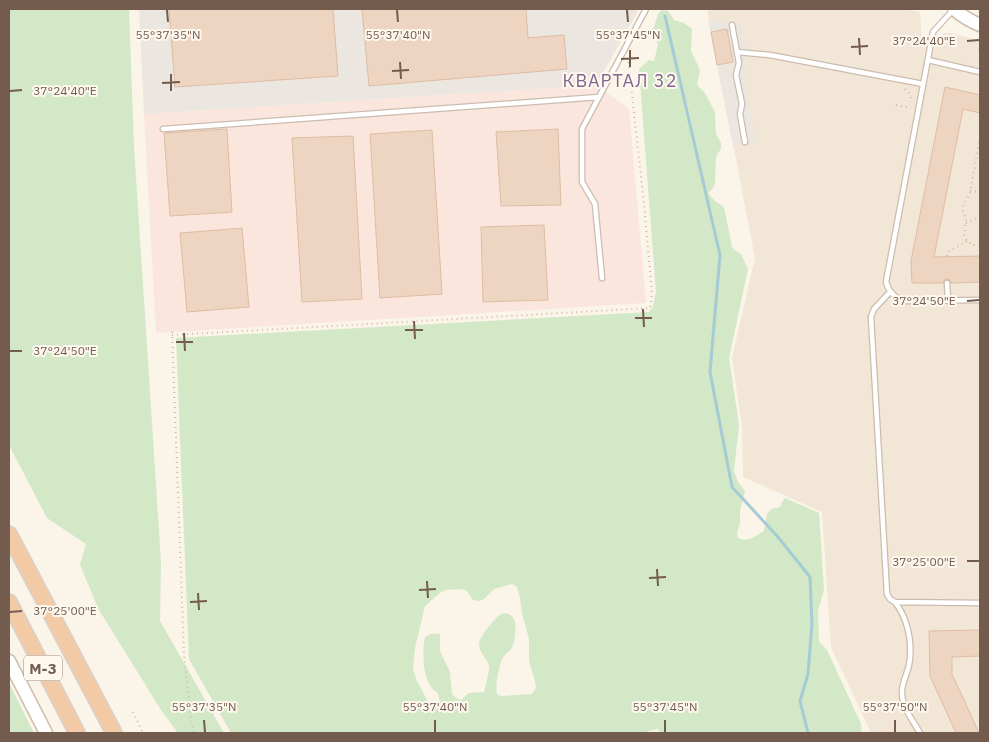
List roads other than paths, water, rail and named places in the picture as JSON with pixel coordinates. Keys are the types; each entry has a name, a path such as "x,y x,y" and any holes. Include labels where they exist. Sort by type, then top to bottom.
{"highway":[{"name":"М-3","path":"9,534 114,733"},
{"name":"М-3","path":"9,602 77,733"}],"main road":[{"path":"954,9 962,16 980,25"},
{"path":"9,661 46,733"}],"lane":[{"path":"602,278 595,204 582,182 582,130 646,9"},
{"path":"954,9 933,32 886,282 894,297 904,301 980,300"},
{"path":"732,25 740,63 736,75 742,104 740,114 745,142"},
{"path":"737,52 770,55 923,84"},
{"path":"928,60 980,72"},
{"path":"163,128 599,97"},
{"path":"947,283 948,301"},
{"path":"890,292 874,309 871,317 887,594 903,614 908,630 910,654 909,665 902,688 902,698 920,733"},
{"path":"895,602 980,603"}],"waterway":[{"path":"665,16 720,255 710,372 732,487 778,537 810,577 812,624 808,674 800,701 808,733"}],"district":[{"name":"КВАРТАЛ 32","path":"620,80"}]}
